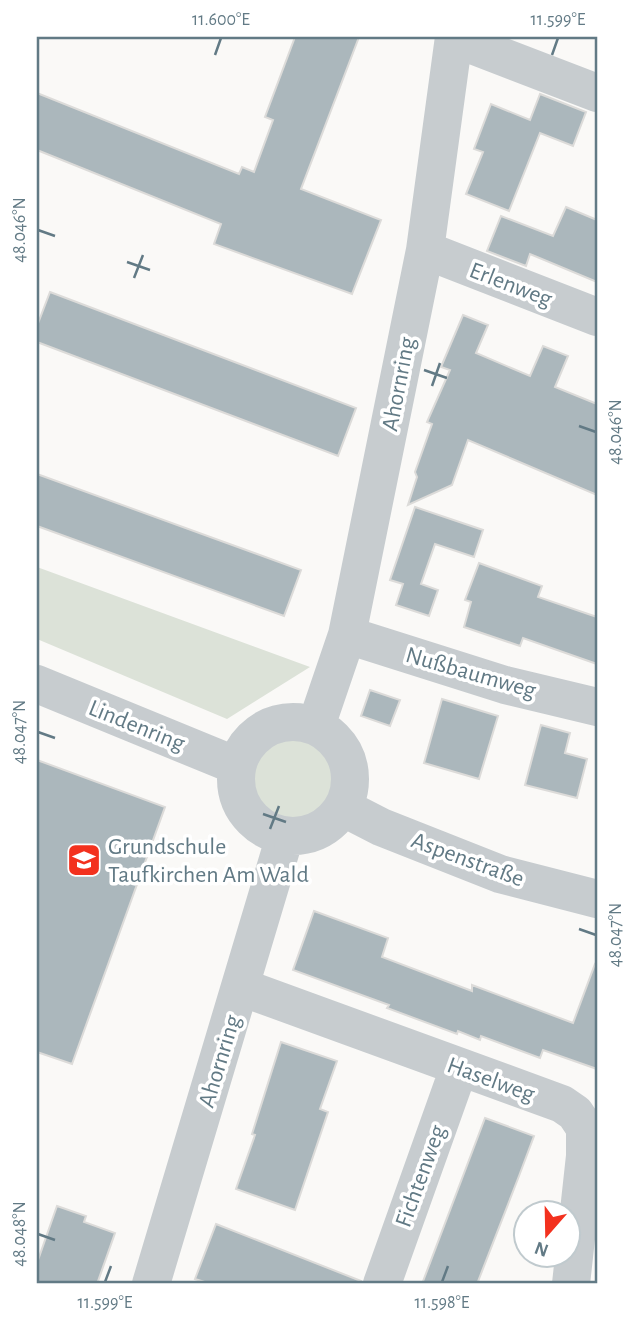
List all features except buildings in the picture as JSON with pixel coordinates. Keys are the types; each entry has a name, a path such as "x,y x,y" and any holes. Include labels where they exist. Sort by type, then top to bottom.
{"street":[{"path":"454,38 597,93"},
{"name":"Ahornring","path":"316,726 347,635 425,250 454,38"},
{"name":"Erlenweg","path":"425,250 597,317"},
{"name":"Nußbaumweg","path":"347,635 505,685 597,707"},
{"name":"Lindenring","path":"37,684 237,766"},
{"path":"292,722 316,726 336,740 348,761 351,785 344,808 333,821 318,831 302,836 285,836 262,828 245,811 236,789 237,766 248,743 268,728 292,722"},
{"name":"Aspenstraße","path":"344,808 381,827 500,874 597,899"},
{"name":"Ahornring","path":"151,1284 285,836"},
{"name":"Haselweg","path":"241,987 562,1104 575,1114 584,1128 585,1156 572,1284"},
{"name":"Fichtenweg","path":"382,1284 459,1068"}],"shaded area":[{"path":"37,567 310,667 227,719 37,639"},
{"path":"287,736 303,736 326,748 335,762 338,779 335,796 326,810 303,822 287,822 271,815 259,803 252,787 252,771 259,755 271,743"}],"place":[{"name":"Grundschule Taufkirchen Am Wald","path":"84,860"}]}
